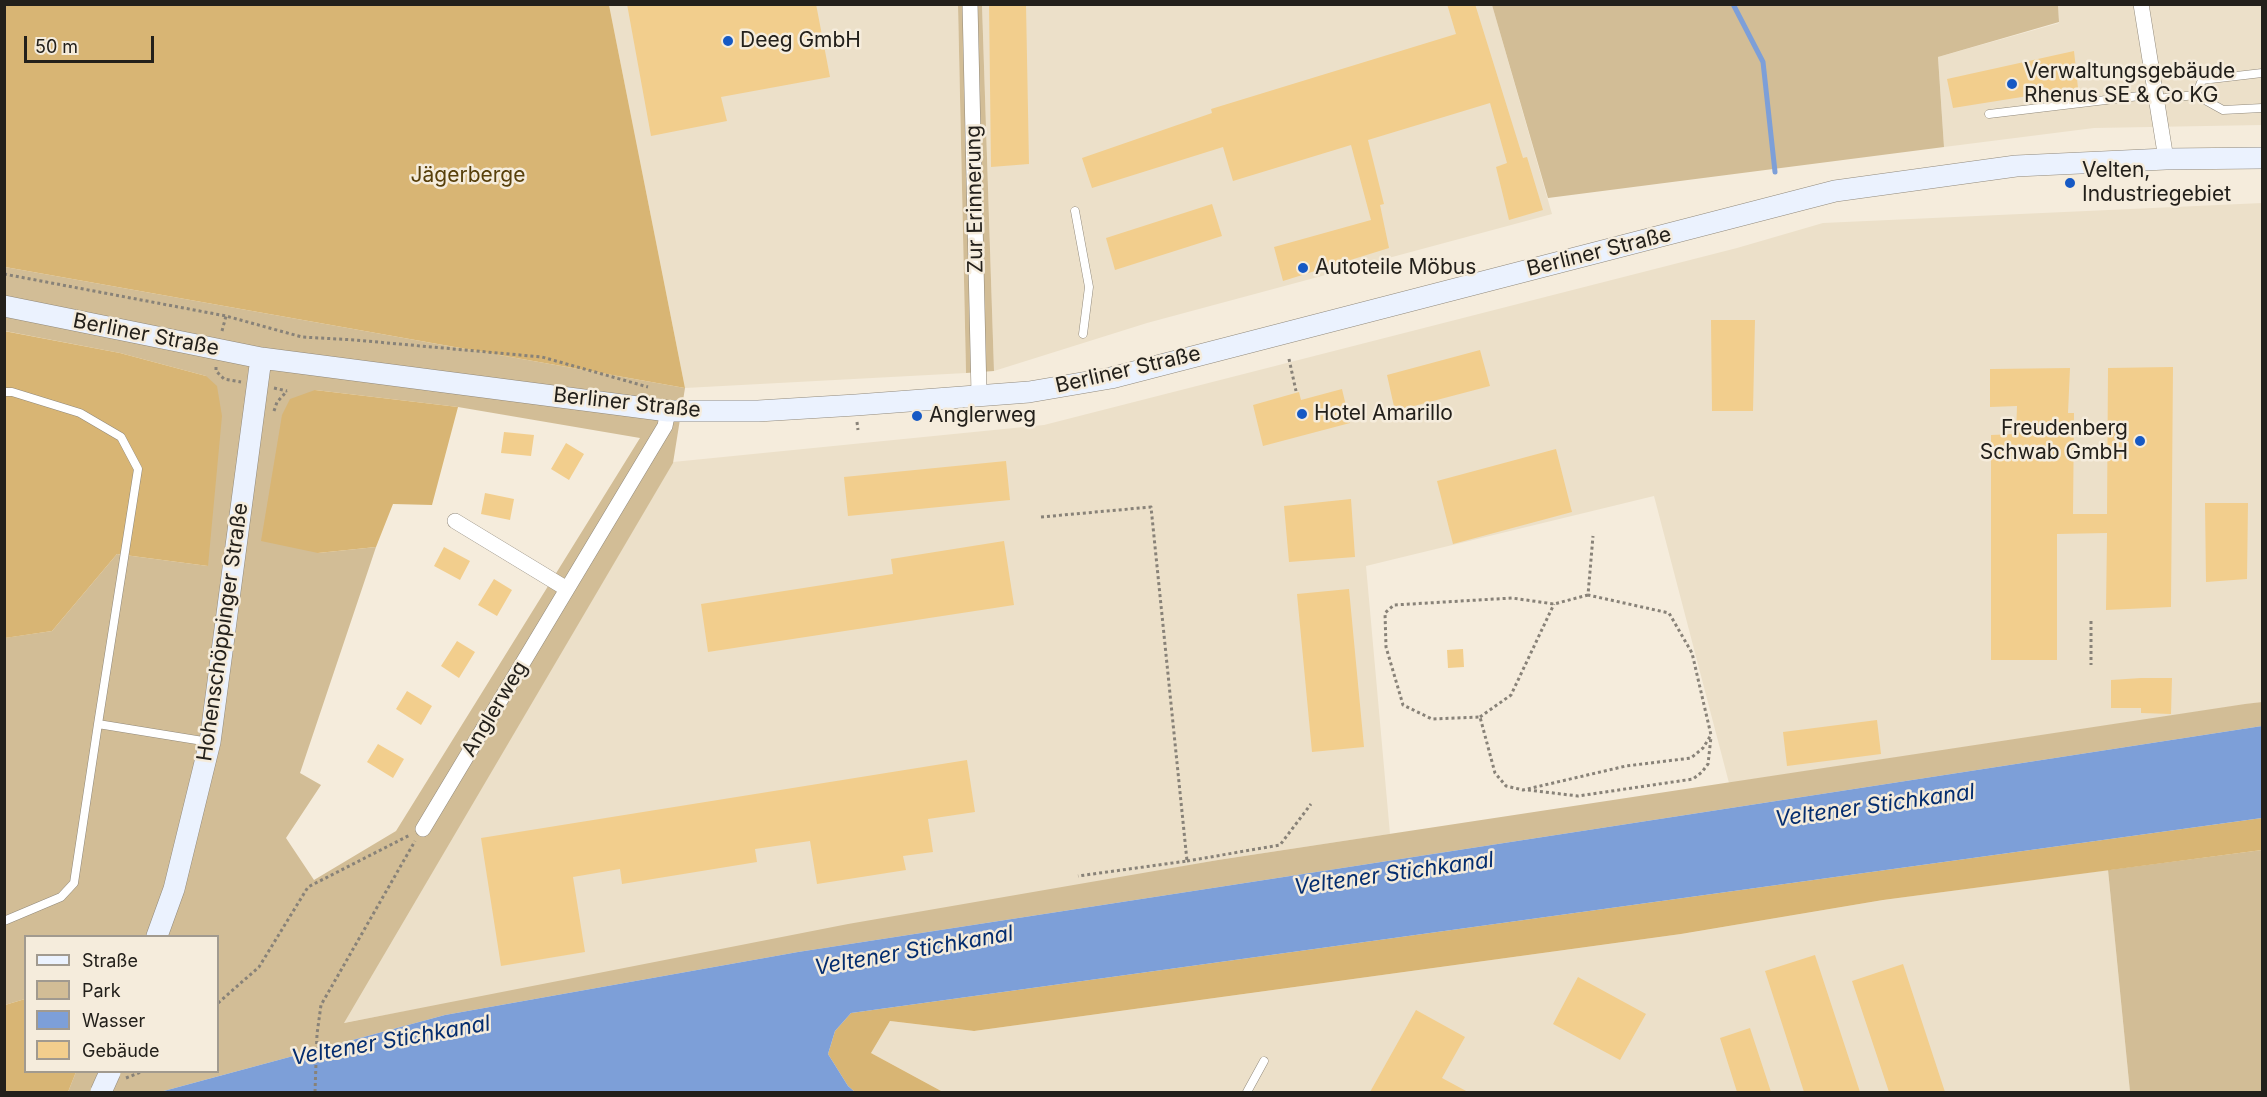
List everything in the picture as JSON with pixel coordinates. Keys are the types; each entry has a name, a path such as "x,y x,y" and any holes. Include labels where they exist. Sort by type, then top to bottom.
{"main road":[{"name":"Berliner Straße","path":"4,306 261,358 668,411 758,411 856,405 1029,392 1111,378 1835,191 2016,166 2166,159 2262,158"},
{"name":"Hohenschöppinger Straße","path":"157,935 174,889 210,742 261,358"},
{"path":"101,1092 109,1073"}],"street":[{"name":"Zur Erinnerung","path":"970,4 979,394"},
{"path":"2142,4 2166,159"},
{"name":"Anglerweg","path":"423,829 665,426 668,411"},
{"path":"454,521 567,589"}],"lane":[{"path":"2196,95 2202,80 2262,73"},
{"path":"1989,114 2196,95 2223,110 2262,108"},
{"path":"1075,211 1089,287 1083,334"},
{"path":"4,392 12,392 80,413 121,437 138,468 74,883 61,897 4,921"},
{"path":"98,724 210,742"},
{"path":"1247,1092 1264,1061"}],"path":[{"path":"4,274 226,316 302,337 542,357 656,390"},
{"path":"1289,359 1296,391"},
{"path":"1041,517 1151,507 1187,861"},
{"path":"1588,595 1593,536"},
{"path":"1480,717 1495,773 1506,786 1523,790 1578,796 1693,779 1708,764 1711,735 1692,653 1669,614 1588,595 1554,604 1512,598 1394,605 1385,613 1386,647 1403,705 1432,719 1480,717 1511,695 1554,604"},
{"path":"2091,621 2091,665"},
{"path":"1523,790 1626,766 1691,758 1711,735"},
{"path":"1078,876 1280,845 1311,804"},
{"path":"219,1002 259,967 308,888 423,829"},
{"path":"315,1092 317,1034 321,1005 423,829"}],"shaded area":[{"path":"609,5 958,5 966,373 685,388"},
{"path":"982,5 1492,5 1552,214 1147,323 994,371"},
{"path":"2058,5 2262,5 2262,125 2094,128 1944,147 1938,57 2059,23"},
{"path":"2262,203 2262,702 1729,783 1654,496 1366,566 1390,834 1218,860 343,1023 673,462 1044,425 1737,248 1823,223"},
{"path":"2108,870 2130,1092 943,1092 871,1053 890,1021 974,1031 1681,934 1883,900"}],"green space":[{"name":"Jägerberge","path":"4,5 609,5 685,388 5,267"},
{"path":"958,5 982,5 994,371 966,373"},
{"path":"1492,5 2058,5 2059,22 1938,57 1944,147 1548,198"},
{"path":"5,267 685,388 673,463 344,1023 848,924 1218,860 2262,702 2262,726 798,952 445,1015 160,1092 68,1092 76,1073 219,1073 219,935 24,935 24,999 5,1005 4,638 52,631 117,554 208,566 206,376 120,353 5,331","holes":["315,390 458,407 640,438 396,831 314,880 286,838 321,785 300,773 376,547 318,553"]},
{"path":"4,331 120,353 206,376 217,386 222,416 208,566 117,554 52,631 5,638"},
{"path":"315,390 458,407 432,505 393,504 376,547 318,553 261,541 282,415 290,399"},
{"path":"2262,818 2262,850 1883,900 1681,934 974,1031 890,1021 871,1053 943,1092 855,1092 848,1086 828,1054 835,1031 851,1013"},
{"path":"2262,850 2262,1092 2130,1092 2108,870"},
{"path":"24,999 24,1073 76,1073 68,1092 5,1092 5,1005"}],"water":[{"name":"Veltener Stichkanal","path":"2262,726 2262,818 851,1013 835,1031 828,1054 848,1086 855,1092 160,1092 445,1015 798,952"}],"building":[{"name":"Deeg GmbH","path":"627,4 816,4 830,77 721,97 727,121 651,136"},
{"path":"989,4 1026,4 1029,164 991,167"},
{"path":"1447,4 1475,4 1523,158 1527,157 1543,210 1509,220 1496,167 1507,163 1490,103 1368,140 1384,204 1380,205 1389,248 1283,281 1274,247 1371,220 1351,145 1233,181 1223,147 1092,188 1082,158 1212,113 1211,109 1456,34"},
{"name":"Verwaltungsgebäude Rhenus SE & Co KG","path":"2074,51 2078,88 1953,108 1947,79"},
{"path":"1212,204 1222,236 1115,270 1106,238"},
{"path":"1711,320 1755,320 1753,411 1712,411"},
{"path":"1480,350 1490,386 1395,411 1387,375"},
{"path":"2173,367 2171,607 2106,610 2107,533 2057,534 2057,660 1991,660 1991,435 2016,434 2017,406 1990,407 1990,369 2070,368 2068,413 2074,413 2073,514 2107,514 2108,368"},
{"name":"Hotel Amarillo","path":"1342,389 1350,423 1263,446 1253,405 1299,392 1301,400"},
{"path":"504,432 534,435 531,456 501,453"},
{"path":"566,443 584,454 569,480 551,469"},
{"path":"1556,449 1572,512 1453,544 1437,481"},
{"path":"1006,461 1010,500 848,516 844,477"},
{"path":"485,493 514,499 510,520 481,514"},
{"path":"1351,499 1355,557 1289,562 1284,506"},
{"path":"2205,503 2248,503 2247,579 2206,582"},
{"path":"1004,541 1014,605 708,652 701,604 893,574 891,559"},
{"path":"444,547 470,561 460,580 434,566"},
{"path":"494,579 512,590 497,616 478,605"},
{"path":"1349,589 1364,747 1312,752 1297,594"},
{"path":"457,641 475,652 459,678 441,666"},
{"path":"1463,649 1464,667 1448,668 1447,650"},
{"path":"2172,678 2171,714 2141,713 2141,708 2111,708 2111,680"},
{"path":"407,691 432,706 421,725 396,709"},
{"path":"1877,720 1881,754 1787,766 1783,732"},
{"path":"378,744 404,759 393,778 367,762"},
{"path":"967,760 975,812 928,819 933,852 903,856 906,870 817,884 810,841 755,849 757,862 622,884 620,869 573,877 585,952 501,966 481,838"},
{"path":"1815,955 1860,1092 1804,1092 1765,971"},
{"path":"1903,964 1945,1092 1889,1092 1852,981"},
{"path":"1578,977 1646,1014 1620,1060 1553,1024"},
{"path":"1416,1010 1465,1037 1442,1078 1468,1092 1370,1092"},
{"path":"1750,1028 1771,1092 1737,1092 1720,1038"}],"waterway":[{"path":"1733,4 1763,62 1775,172"}],"place":[{"name":"Deeg GmbH","path":"728,41"},
{"name":"Verwaltungsgebäude Rhenus SE & Co KG","path":"2012,84"},
{"name":"Velten, Industriegebiet","path":"2070,183"},
{"name":"Autoteile Möbus","path":"1303,268"},
{"name":"Hotel Amarillo","path":"1302,414"},
{"name":"Anglerweg","path":"917,416"},
{"name":"Freudenberg Schwab GmbH","path":"2140,441"}]}
